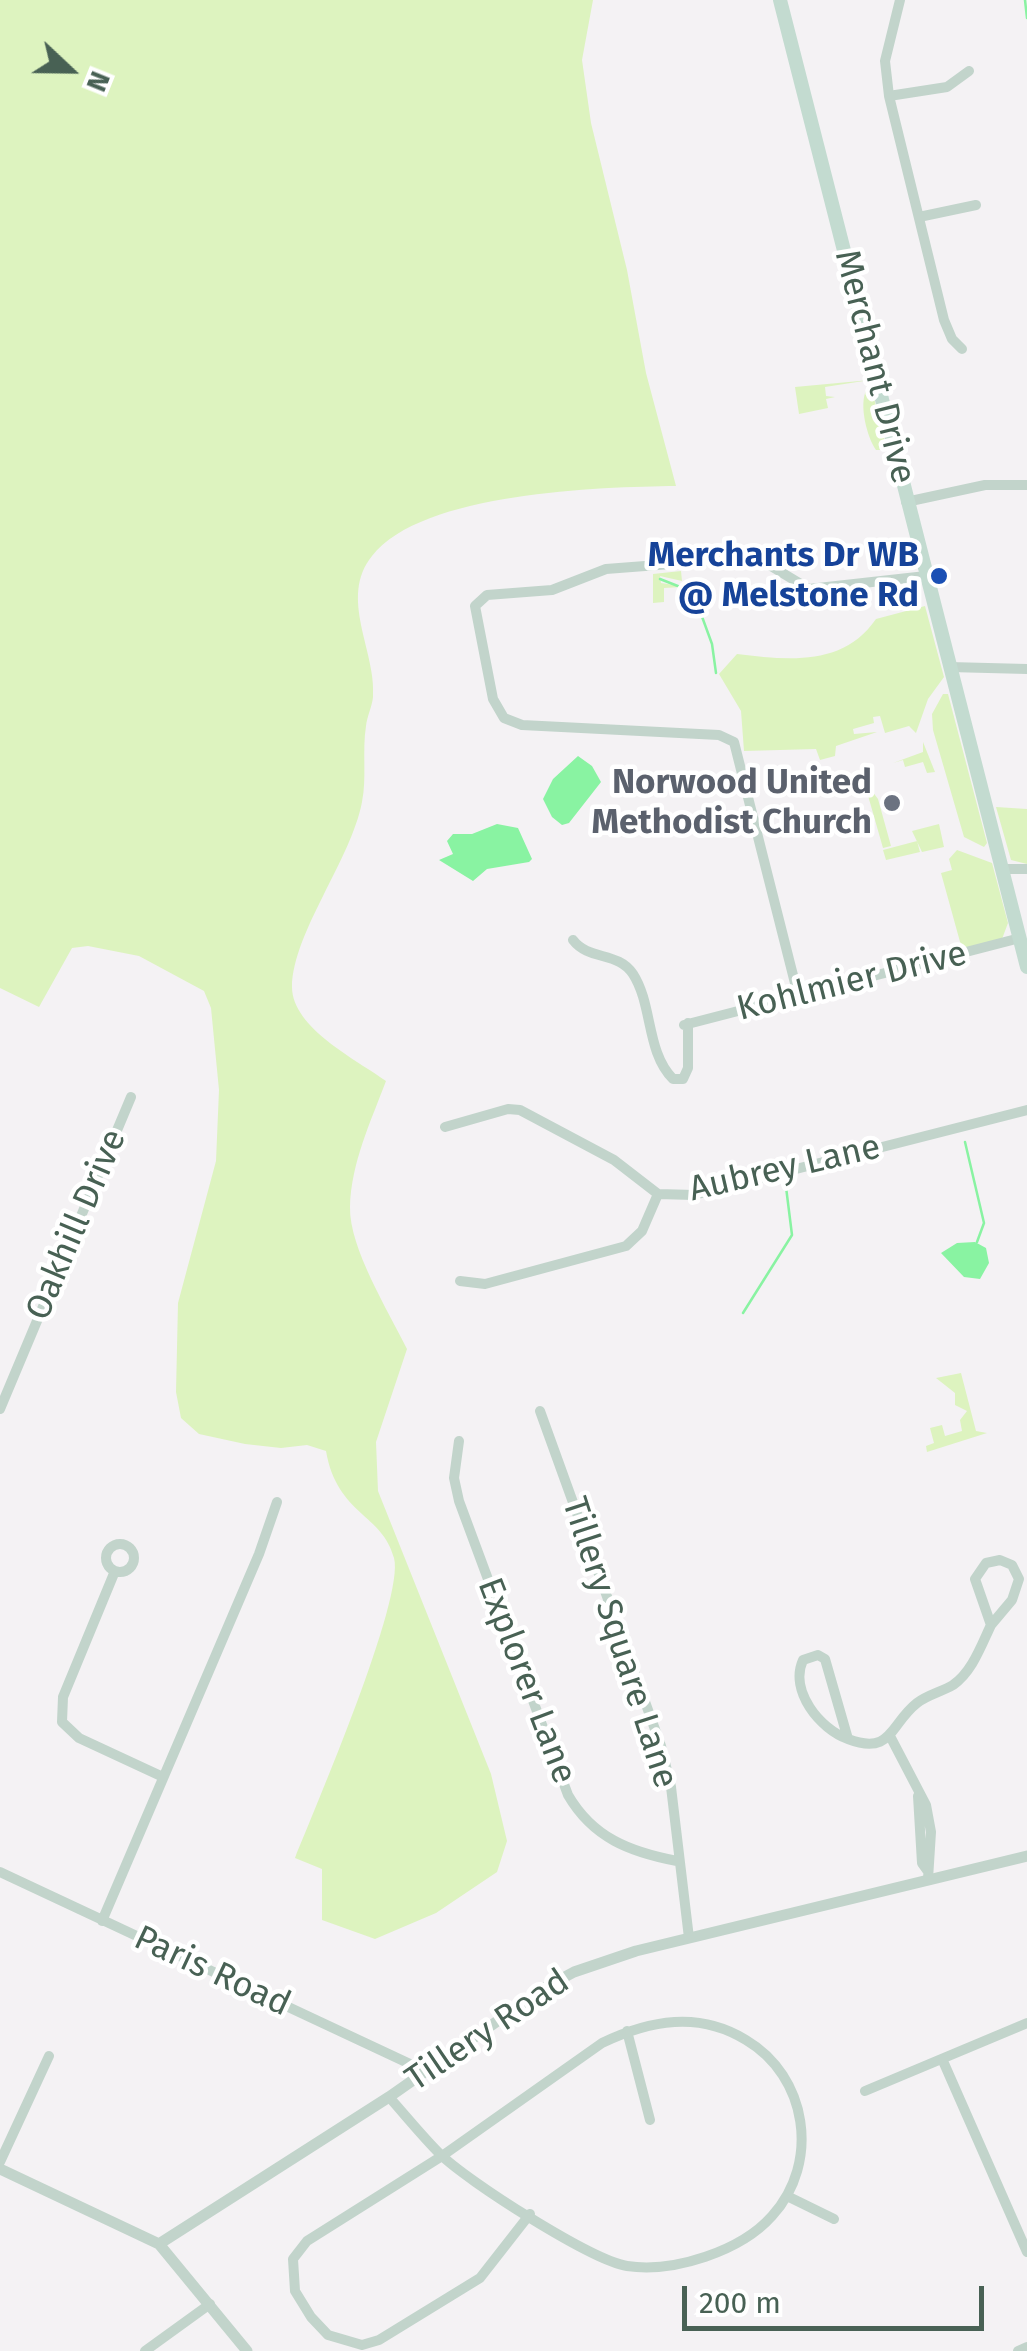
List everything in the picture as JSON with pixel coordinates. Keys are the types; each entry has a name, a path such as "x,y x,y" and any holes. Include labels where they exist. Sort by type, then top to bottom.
{"main road":[{"name":"Merchant Drive","path":"780,0 1027,967"}],"street":[{"path":"900,0 884,62 889,96 944,320 952,339 962,349"},
{"path":"889,96 946,86 968,71"},
{"path":"919,217 976,205"},
{"path":"906,502 984,485 1027,485"},
{"path":"798,995 734,742 719,735 522,724 504,718 493,700 476,606 486,595 552,590 606,569 749,558 761,560 810,589 926,576"},
{"path":"949,667 1027,669"},
{"path":"1002,868 1027,869"},
{"name":"Kohlmier Drive","path":"573,940 581,951 618,960 633,974 663,1066 673,1079 683,1079 688,1068 686,1024 1020,938"},
{"name":"Oakhill Drive","path":"0,1409 131,1096"},
{"name":"Aubrey Lane","path":"445,1126 508,1108 533,1114 614,1160 658,1194 694,1196 1027,1110"},
{"path":"460,1281 486,1284 626,1246 642,1231 658,1194"},
{"name":"Tillery Square Lane","path":"540,1411 661,1746 689,1938"},
{"name":"Explorer Lane","path":"458,1441 454,1478 459,1501 568,1795 588,1822 615,1844 677,1860"},
{"path":"102,1921 277,1502"},
{"path":"848,1739 825,1659 818,1655 803,1660 799,1672 806,1700 824,1725 848,1739 872,1745 890,1736 912,1706 956,1683 990,1625 1012,1600 1018,1579 1012,1565 1000,1560 986,1563 975,1579 990,1625"},
{"path":"115,1572 63,1697 62,1722 79,1738 162,1777"},
{"path":"890,1736 918,1796 922,1863 927,1875"},
{"name":"Tillery Road","path":"159,2244 390,2097 574,1972 927,1875 1027,1856"},
{"name":"Paris Road","path":"0,1872 425,2072"},
{"path":"390,2097 442,2156 530,2214 608,2262 652,2268 698,2258 746,2238 772,2216 787,2196 803,2135 797,2098 776,2062 730,2030 683,2020 628,2031 602,2043 442,2156 307,2241 294,2259 296,2291 328,2335 346,2343 379,2340 480,2278 530,2214"},
{"path":"865,2091 1027,2023"},
{"path":"628,2031 650,2120"},
{"path":"50,2056 0,2165 159,2244 247,2351"},
{"path":"942,2061 1027,2252"},
{"path":"787,2196 834,2219"},
{"path":"144,2351 210,2304"},
{"path":"1018,2351 1027,2347"}],"shaded area":[{"path":"0,0 593,0 582,60 591,123 627,270 646,373 676,486 560,492 470,506 430,518 396,535 372,556 358,589 373,680 365,735 362,802 347,848 302,943 292,987 295,1002 314,1029 386,1081 358,1158 350,1207 363,1260 407,1349 376,1442 378,1491 491,1774 507,1841 497,1872 436,1913 375,1939 322,1920 322,1869 295,1858 373,1658 394,1581 394,1558 380,1532 340,1489 326,1451 307,1445 281,1448 245,1444 199,1434 181,1418 176,1392 178,1303 216,1161 219,1090 211,1008 204,991 139,956 88,946 72,948 39,1007 0,988"},
{"path":"870,380 825,387 826,396 835,397 826,399 828,408 799,414 795,387"},
{"path":"866,391 873,394 886,446 882,450 876,450 867,429 863,404"},
{"path":"681,571 682,581 660,576 661,583 682,587 664,588 664,602 653,603 653,574"},
{"path":"925,606 944,677 928,699 916,733 909,726 885,733 880,716 873,717 874,723 853,729 854,734 877,732 836,746 835,756 820,760 816,749 744,751 741,711 719,674 737,654 795,658 831,653 863,635 876,619"},
{"path":"943,694 948,694 987,843 984,847 964,837 933,730 932,714"},
{"path":"923,742 935,772 927,773 923,762 905,767 903,760 893,763 923,752"},
{"path":"578,756 592,766 601,782 569,823 562,825 552,817 543,799 553,779"},
{"path":"872,791 878,799 891,846 883,848 867,792"},
{"path":"996,807 1027,809 1027,864 1011,860"},
{"path":"497,824 518,828 532,859 529,862 487,869 473,881 439,860 453,854 447,841 453,834 472,834"},
{"path":"939,824 944,847 922,852 912,831"},
{"path":"917,841 920,852 886,860 883,850"},
{"path":"957,850 992,863 1008,923 1002,939 962,949 941,873 952,870 949,859"},
{"path":"975,1242 986,1248 989,1263 980,1279 964,1277 941,1253 957,1243"},
{"path":"961,1373 976,1431 987,1433 927,1452 926,1446 934,1443 930,1428 942,1425 945,1436 962,1431 960,1420 967,1411 955,1405 955,1393 936,1378"}],"waterway":[{"path":"1025,0 1027,18"},
{"path":"660,579 693,592 712,644 716,673"},
{"path":"965,1142 984,1223 977,1242"},
{"path":"743,1313 792,1235 786,1187"}],"place":[{"name":"Merchants Dr WB @ Melstone Rd","path":"939,576"},
{"name":"Norwood United Methodist Church","path":"892,803"}]}
